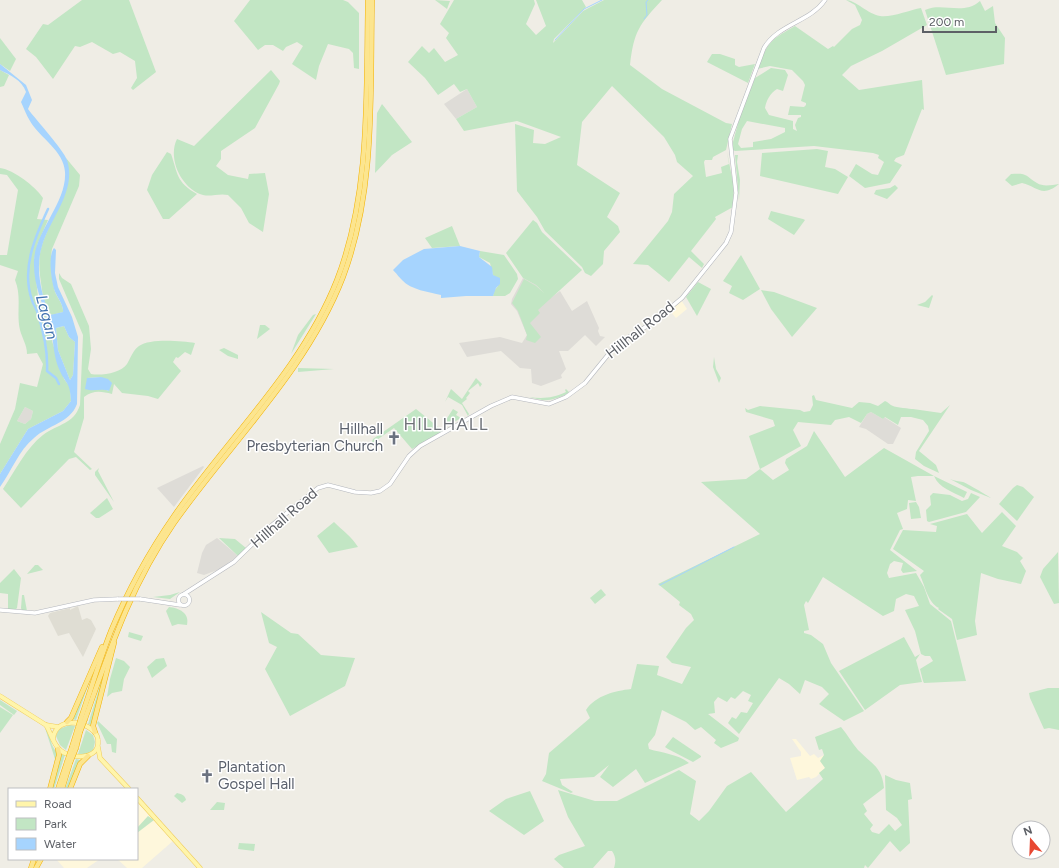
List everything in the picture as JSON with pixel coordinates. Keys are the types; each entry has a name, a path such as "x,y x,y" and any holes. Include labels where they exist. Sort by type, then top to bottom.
{"highway":[{"path":"58,788 74,748 78,732 114,631 132,586 162,534 185,500 300,349 319,318 336,281 353,227 362,173 368,0"},
{"path":"67,722 71,718 84,685 162,541 292,368 321,322 337,292 353,245 365,185 369,135 372,0"},
{"path":"95,732 93,726 114,631"},
{"path":"50,788 59,755 58,749"},
{"path":"70,788 80,764 90,755"},
{"path":"62,788 68,763"}],"main road":[{"name":"Hillhall Road","path":"184,594 234,562 272,525 318,488 328,485 355,492 371,493 380,491 390,484 409,456 420,446 491,406 512,397 549,404 566,397 585,383 616,345 652,323 682,298 726,243 731,232 736,193 730,139 764,48 774,36 812,13 825,0"},
{"path":"0,610 35,613 94,600 118,599 140,599 187,604 192,590"},
{"path":"169,602 184,594 189,599"},
{"path":"179,596 178,602 180,604"},
{"path":"0,696 46,726 58,727 67,722 88,728 95,732 98,738 100,758"},
{"path":"46,726 58,749 77,756 90,755 100,758 128,788"},
{"path":"53,739 58,727"},
{"path":"90,755 98,746"},
{"path":"138,799 200,868"}],"shaded area":[{"path":"467,89 477,107 456,119 444,104"},
{"path":"523,278 536,285 549,299 560,291 572,311 587,301 599,328 598,331 600,336 605,337 596,346 585,335 568,351 559,351 566,369 561,375 562,378 541,386 532,383 531,369 520,368 501,351 467,357 459,343 500,337 522,343 527,335 517,311 511,304"},
{"path":"681,300 687,309 676,318 669,310"},
{"path":"25,407 33,411 31,419 25,424 17,421"},
{"path":"871,412 883,419 884,417 901,428 893,444 888,444 866,429 859,427 867,414"},
{"path":"203,466 204,467 174,507 157,488"},
{"path":"217,538 238,556 220,569 204,575 197,573 202,553 206,545"},
{"path":"78,606 82,620 87,618 91,620 96,629 83,657 69,633 58,636 48,616 50,613 70,608 70,610"},
{"path":"792,739 796,739 810,756 814,754 818,758 824,755 825,768 816,777 797,780 790,758 801,756 801,752"},
{"path":"138,802 173,841 142,868 127,868 118,860 138,860"},
{"path":"57,860 99,860 87,868 64,868"}],"green space":[{"path":"82,0 129,0 156,72 133,90 131,88 137,78 135,61 120,52 113,54 92,42 80,47 75,46 53,79 36,57 26,49 43,24 48,25"},
{"path":"250,0 343,0 348,2 359,13 359,69 354,68 353,53 349,49 328,44 319,66 316,80 292,64 303,46 297,42 286,47 283,51 273,45 265,45 258,50 234,21"},
{"path":"435,0 450,1 447,9"},
{"path":"454,0 534,0 535,4 526,24 536,35 546,26 536,0 582,0 586,7 554,39 553,43 583,11 604,0 662,0 639,29 633,44 630,65 662,89 726,123 732,124 726,150 713,157 712,160 705,160 704,162 706,177 722,173 721,167 729,164 727,152 734,187 733,207 715,217 716,219 691,251 704,264 702,268 689,257 669,282 648,265 633,264 668,221 672,212 674,194 693,176 677,162 675,155 664,137 612,86 582,122 577,165 620,193 607,217 618,226 620,232 604,251 603,264 591,276 585,273 582,267 545,231 537,217 517,191 515,124 534,130 533,143 545,144 561,137 517,121 464,131 456,119 477,107 467,89 460,92 454,84 438,95 425,78 408,62 422,46 429,53 434,48 445,62 458,55 446,38 449,33 440,24"},
{"path":"846,0 853,2 875,15 880,16 894,15 921,8 927,25 882,51 851,66 842,75 859,90 922,80 924,110 922,109 904,155 896,158 894,161 902,165 890,183 865,188 849,176 856,164 872,174 878,175 884,162 878,158 879,155 873,153 814,146 733,150 733,142 740,116 755,78 771,68 785,70 788,75 783,91 777,89 767,100 765,108 769,115 793,121 793,129 797,131 795,125 801,115 788,115 790,106 804,107 806,105 806,103 801,101 805,85 792,70 770,66 757,69 767,47 780,35 795,26 828,49 833,46 834,47 852,29 860,25 862,20 855,5","holes":["747,121 785,128 785,132 771,139 753,142 753,147 741,148 738,144 742,129"]},
{"path":"980,1 985,11 993,6 995,23 1005,38 1004,64 946,75 925,10 939,7 967,8"},
{"path":"0,38 16,59 10,71 0,64"},
{"path":"712,54 720,54 735,59 735,65 739,67 755,64 748,83 707,62"},
{"path":"0,70 9,75 4,86 0,87"},
{"path":"271,70 280,81 255,128 221,151 221,159 216,166 228,175 248,179 249,174 265,173 269,194 263,232 249,223 241,208 228,195 203,195 195,192 189,187 178,172 175,164 174,147 177,139 194,146"},
{"path":"382,104 412,142 392,155 375,173 377,113"},
{"path":"817,149 828,151 825,167 835,169 848,177 838,194 760,176 762,153"},
{"path":"167,152 171,154 181,181 185,186 197,194 169,219 163,219 147,190 152,175"},
{"path":"735,155 738,155 737,162 740,180 739,200"},
{"path":"66,158 80,175 79,186 52,249 51,263 53,283 63,312 52,315 46,307 43,297 39,262 40,251 46,234 65,193 68,170"},
{"path":"0,168 6,169 18,175 30,184 43,198 37,219 48,220 38,243 34,260 38,297 51,329 52,341 64,379 70,387 71,401 63,411 28,429 0,474 0,444 15,409 20,383 37,387 43,364 37,353 27,354 20,330 19,299 15,280 18,271 0,265 0,255 7,255 18,190 7,175 0,174","holes":["25,407 33,411 31,419 25,424 17,421"]},
{"path":"1011,174 1023,174 1042,185 1059,184 1044,191 1022,183 1012,186 1005,180"},
{"path":"895,185 898,188 887,199 874,194 876,190 890,188"},
{"path":"771,211 805,220 794,235 768,219"},
{"path":"533,220 537,223 542,232 582,270 538,310 540,313 530,323 541,337 535,343 526,340 527,335 518,311 512,303 524,279 544,293 536,285 523,278 506,253"},
{"path":"452,226 460,246 432,248 425,238"},
{"path":"480,251 504,255 517,274 518,279 510,293 505,296 493,296 494,291 498,286 490,263 479,257"},
{"path":"741,255 760,289 743,300 729,293 732,286 723,281"},
{"path":"59,273 62,278 71,284 89,326 91,349 88,369 91,374 100,375 120,370 127,364 133,352 144,343 166,341 195,343 191,355 185,352 178,358 176,357 173,362 181,371 158,399 148,396 122,393 114,384 112,394 97,392 91,393 84,397 84,418 74,452 92,469 90,470 76,457 69,459 21,508 3,489 31,446 49,431 70,420 80,405 83,335 59,279","holes":["101,377 109,391 101,388 87,378"]},
{"path":"698,282 711,289 697,316 686,297"},
{"path":"761,290 774,292 817,308 792,337 771,309"},
{"path":"932,295 929,308 917,305 925,302"},
{"path":"316,314 291,354 298,335 313,315"},
{"path":"260,325 265,325 270,329 257,339"},
{"path":"64,326 69,337 75,342 73,375 70,380 58,350 56,328"},
{"path":"224,348 238,355 238,359 228,356 219,350"},
{"path":"714,357 716,369 721,378 719,383 713,367"},
{"path":"298,368 334,369 298,372"},
{"path":"476,378 482,384 480,387 478,383 468,391 470,393 466,398 467,399 462,403 469,414 468,416 462,405 448,397 445,402 451,389 462,399"},
{"path":"566,389 569,392 567,394 557,398 540,400 529,397 543,398 557,396 566,392"},
{"path":"814,395 816,400 852,408 859,402 870,403 878,406 885,401 892,406 941,413 950,405 919,451 936,465 939,473 924,466 915,459 916,452 929,431 928,426 923,420 911,417 901,417 898,425 885,417 883,419 871,412 867,414 861,423 849,417 835,420 831,425 798,422 793,430 801,446 760,469 749,436 775,426 773,420 746,412 745,408 748,410 760,406 800,410 804,412 810,411 813,405 812,396"},
{"path":"416,409 443,431 412,449 394,428 371,444 373,439"},
{"path":"453,409 458,412 456,415 461,418 447,426 444,423"},
{"path":"814,431 845,477 884,448 934,476 911,477 916,501 908,500 907,509 897,513 903,529 900,530 890,550 917,571 903,573 901,570 903,563 894,561 890,564 887,573 889,578 916,573 924,587 930,604 951,621 966,681 924,683 920,669 933,661 930,656 921,654 915,631 905,610 919,606 914,596 906,594 896,599 894,611 883,616 823,577 808,603 806,601 804,605 809,630 804,631 804,633 811,635 823,644 831,663 864,711 844,721 819,704 829,694 822,687 805,680 800,694 789,684 779,678 739,734 728,723 732,717 736,719 741,712 747,713 753,703 748,701 751,695 743,691 735,699 731,697 727,702 718,697 714,702 715,713 708,714 739,738 738,741 721,748 714,743 716,740 701,727 695,730 686,722 662,710 655,735 648,744 649,749 675,756 689,763 645,783 636,769 613,787 600,777 609,765 594,777 560,779 562,785 573,792 571,793 542,781 546,774 549,753 590,718 586,710 600,697 631,689 637,664 659,666 657,675 682,684 691,667 672,663 666,657 686,628 694,620 691,614 679,605 680,602 658,584 760,534 701,482 746,479 760,469 773,480 789,470 785,463 786,459 807,446"},
{"path":"99,468 98,471 114,502 95,475 95,472"},
{"path":"934,476 967,492 964,498 943,487"},
{"path":"950,479 963,482 991,498 971,490"},
{"path":"1017,485 1023,487 1034,497 1017,521 999,504"},
{"path":"933,493 950,495 962,501 968,499 971,493 980,497 966,512 929,522 927,521 926,510 931,505 930,496"},
{"path":"107,498 113,509 99,518 96,518 90,513"},
{"path":"916,502 919,507 921,518 911,519 909,503"},
{"path":"1002,512 1016,526 1002,546 1017,552 1023,558 1020,561 1026,571 1021,584 998,579 981,573 975,621 977,635 957,640 952,619 935,606 927,594 920,575 924,571 893,549 903,530 936,532 937,526 930,524 967,514 982,533"},
{"path":"334,522 356,543 358,547 329,553 317,536"},
{"path":"219,538 235,539 246,548 238,556"},
{"path":"1058,552 1059,603 1054,604 1040,577 1043,569"},
{"path":"35,565 38,565 43,570 27,574"},
{"path":"14,569 21,578 17,608 15,610 8,610 8,594 0,593 0,583"},
{"path":"601,589 606,595 595,604 590,598"},
{"path":"180,592 170,599 153,597 170,595"},
{"path":"22,595 24,595 27,611 22,611 21,608"},
{"path":"169,607 180,610 185,614 187,617 187,625 178,624 172,626 166,611"},
{"path":"261,612 291,633 298,634 321,655 355,658 345,686 290,716 265,669 277,647 269,643"},
{"path":"129,632 143,636 141,641 128,637"},
{"path":"904,637 915,657 920,654 916,660 922,682 900,685 865,710 839,671"},
{"path":"116,658 124,661 130,667 124,679 122,691 112,693 107,697 110,679"},
{"path":"164,658 167,666 152,678 147,667 156,659"},
{"path":"97,660 76,720 72,719"},
{"path":"108,660 91,725 88,724"},
{"path":"1048,688 1059,688 1059,730 1049,728 1044,729 1030,698 1029,693"},
{"path":"0,700 17,711 14,715 0,705"},
{"path":"0,707 13,715 0,733"},
{"path":"98,721 117,739 116,753 112,752 111,744 107,744 97,723"},
{"path":"70,725 75,726 66,750 60,745 56,736 59,729"},
{"path":"841,727 858,750 876,766 883,781 884,788 863,804 867,811 864,814 873,825 870,829 872,832 879,834 889,824 895,831 902,825 897,818 886,810 885,775 896,780 910,783 912,799 908,800 910,843 900,852 890,841 868,868 865,865 864,868 614,868 615,859 612,851 608,851 593,868 564,868 554,859 559,855 585,846 568,817 558,790 595,801 617,801 679,770 696,781 690,814 699,821 709,811 727,786 751,772 786,812 823,779 819,773 825,768 820,761 824,755 822,749 819,750 815,737"},
{"path":"45,728 49,734 54,749 57,752 54,765 55,759"},
{"path":"86,730 93,735 95,742 93,751 84,755 78,754"},
{"path":"673,737 701,757 693,762 665,747"},
{"path":"61,754 65,755 54,788 52,788"},
{"path":"76,759 80,760 68,788 65,788"},
{"path":"530,791 544,821 524,835 489,811 506,799"},
{"path":"177,793 184,796 186,800 182,803 174,796"},
{"path":"217,802 225,803 224,810 210,810"},
{"path":"148,816 154,820 138,832 138,827"},
{"path":"239,843 255,844 254,851 238,849"}],"water":[{"name":"Lagan","path":"0,64 26,85 32,100 28,109 65,155 67,160 69,171 66,193 42,246 39,272 44,298 50,315 63,312 62,306 54,289 52,279 51,256 54,248 56,250 55,273 58,287 72,317 78,337 77,404 74,410 64,420 40,434 29,443 0,487 0,474 28,429 63,411 71,401 69,386 61,374 57,364 50,327 39,295 34,269 36,249 61,194 64,183 64,164 56,151 34,127 27,116 21,102 26,92 22,84 15,78 0,70","holes":["64,326 69,337 75,342 73,375 70,380 58,350 56,328"]},
{"path":"460,246 480,251 479,257 492,267 493,275 500,278 500,284 496,288 493,296 441,298 441,295 410,286 393,270 403,260 424,249"},
{"path":"101,377 108,379 112,383 109,391 85,389 87,378"}],"waterway":[{"path":"555,40 584,9 602,0"},
{"path":"644,19 647,15 646,2 648,0"},
{"path":"48,209 34,242 28,277 33,304 44,335 47,371 56,378 59,384"},
{"path":"660,585 734,547"}],"place":[{"name":"Hillhall Presbyterian Church","path":"394,438"},
{"name":"Plantation Gospel Hall","path":"207,776"}],"district":[{"name":"HILLHALL","path":"446,424"}]}
